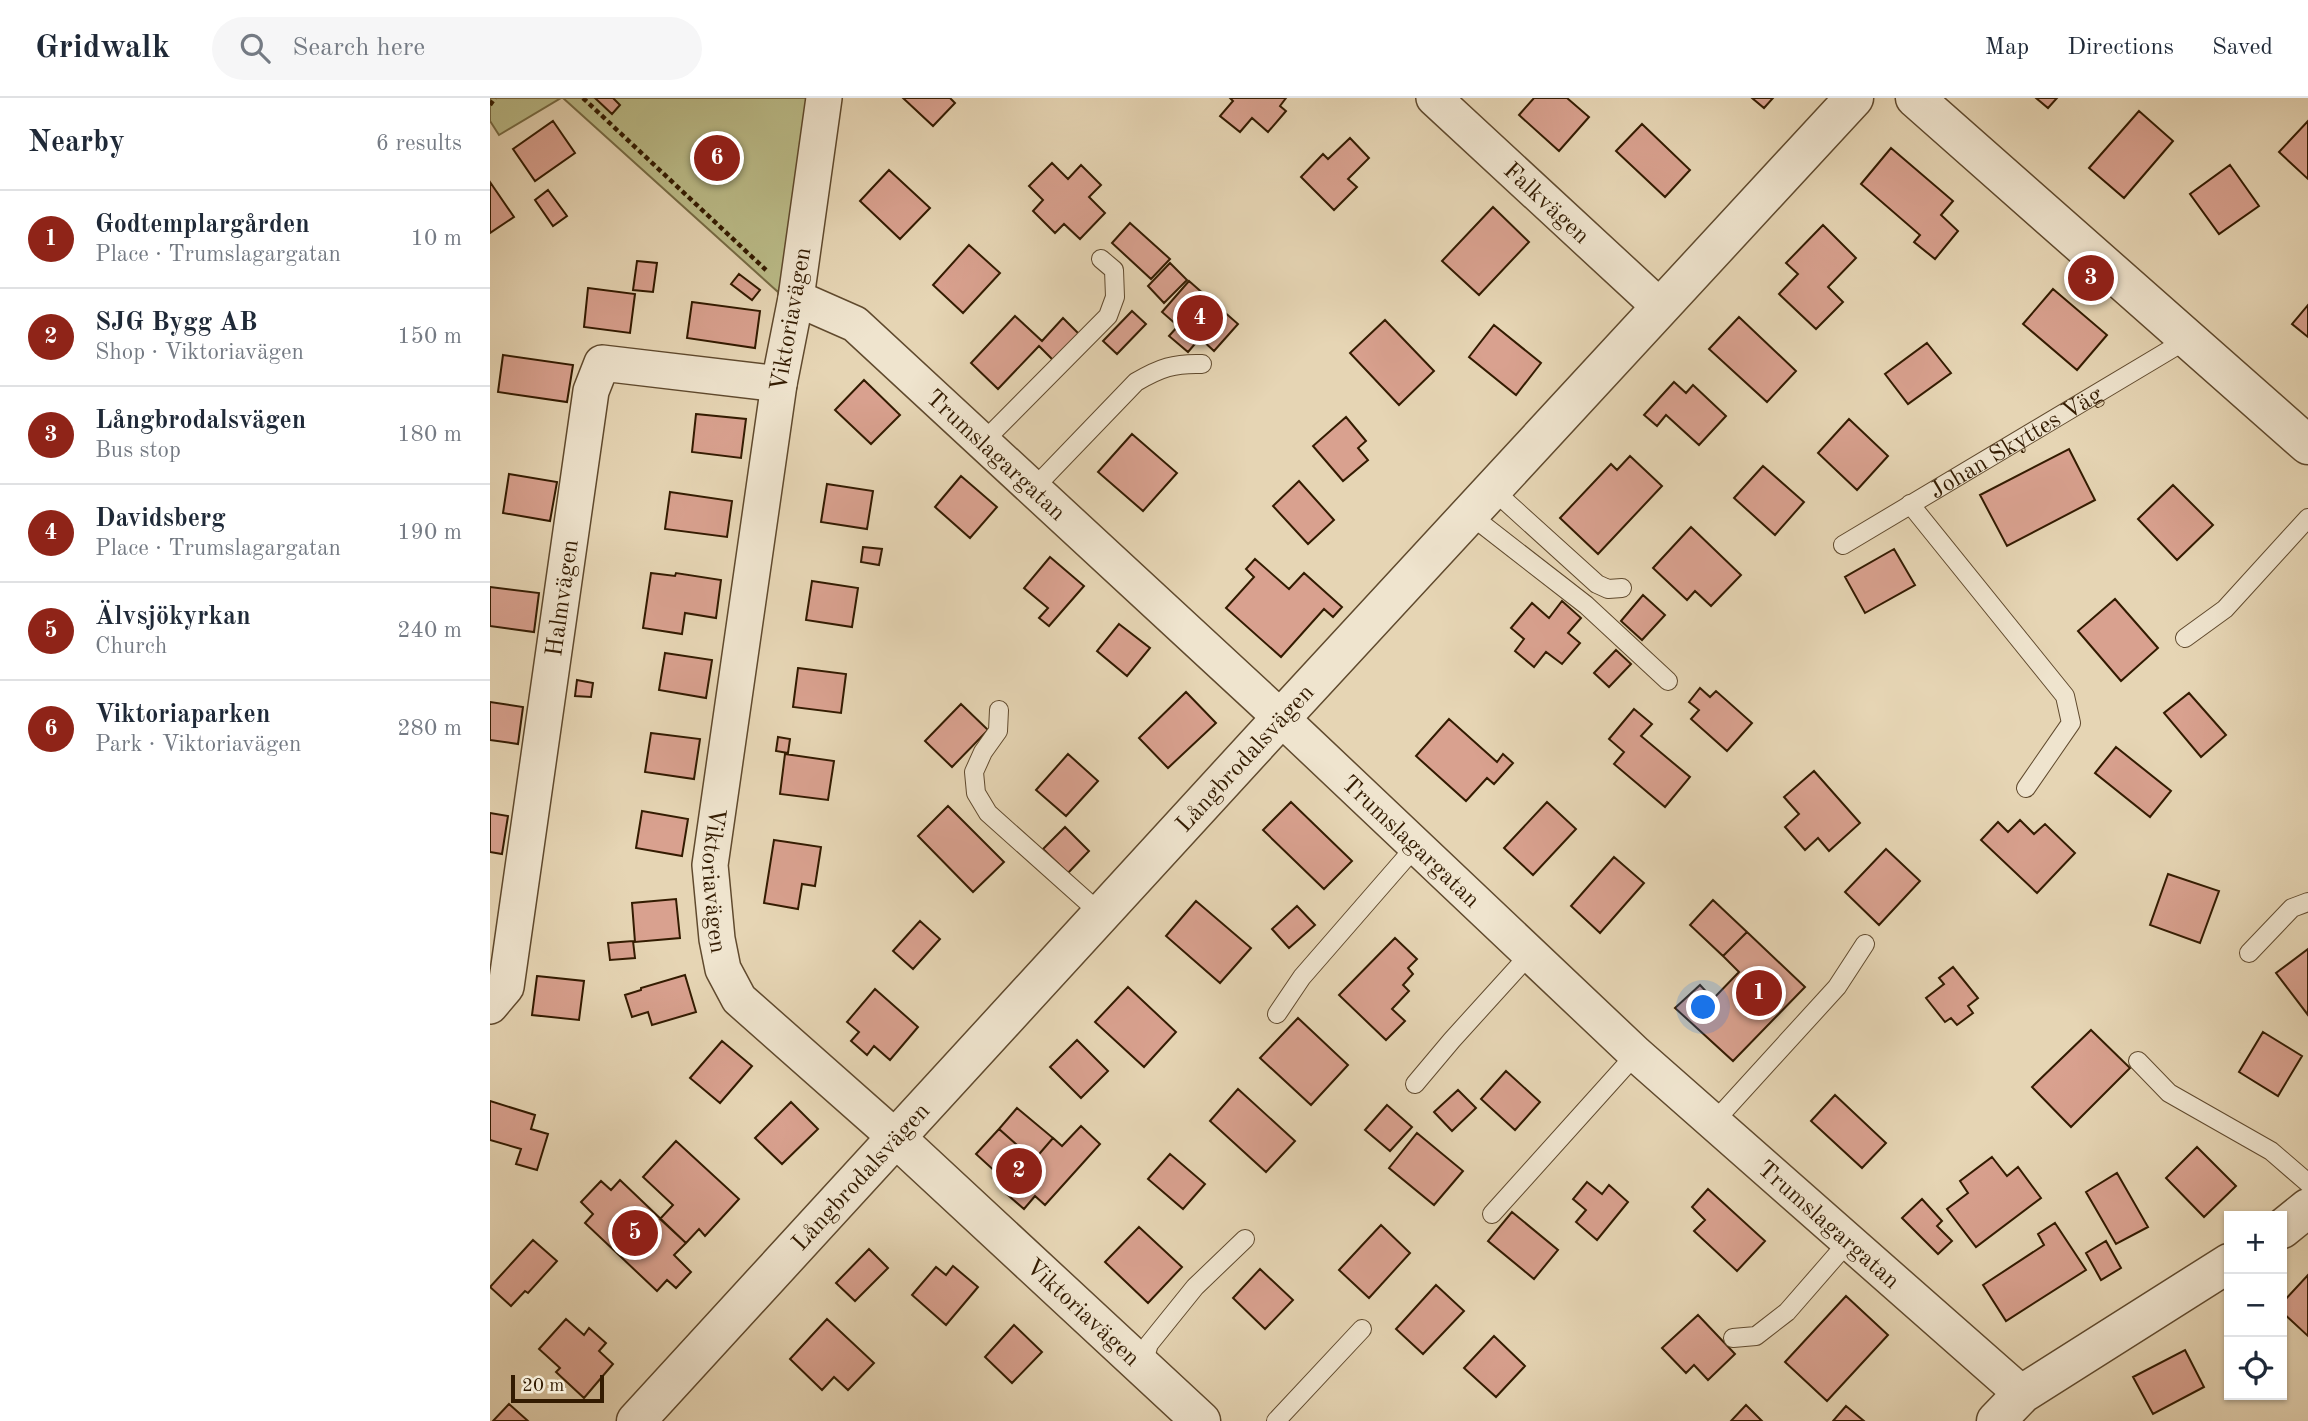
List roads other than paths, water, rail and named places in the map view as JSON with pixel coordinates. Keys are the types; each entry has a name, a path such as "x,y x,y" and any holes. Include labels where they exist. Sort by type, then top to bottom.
{"street":[{"name":"Viktoriavägen","path":"824,98 796,298 779,384 710,865 717,939 723,969 740,999 895,1137 1201,1421"},
{"name":"Falkvägen","path":"1434,98 1660,307"},
{"name":"Långbrodalsvägen","path":"636,1421 1854,98"},
{"path":"1915,98 2308,445"},
{"name":"Trumslagargatan","path":"796,298 855,324 1281,718 1636,1054 1848,1242 2009,1408"},
{"name":"Halmvägen","path":"490,1006 506,987 591,391 602,363 779,384"},
{"path":"2287,1225 2308,1208"},
{"path":"2009,1408 2224,1266"}],"lane":[{"path":"982,443 1108,316 1115,297 1114,270 1101,259"},
{"name":"Johan Skyttes Väg","path":"1843,545 2188,339"},
{"path":"1033,489 1136,382 1154,371 1177,363 1202,364"},
{"path":"1480,502 1597,584 1608,589 1622,588"},
{"path":"1480,502 1668,681"},
{"path":"1910,504 2065,696 2071,723 2026,788"},
{"path":"2185,638 2225,609 2308,518"},
{"path":"999,710 998,731 974,772 976,793 988,813 1101,914"},
{"path":"1277,1014 1302,977 1416,846"},
{"path":"2249,953 2292,908 2308,902"},
{"path":"1713,1123 1837,988 1865,944"},
{"path":"1415,1084 1530,954"},
{"path":"1492,1214 1636,1054"},
{"path":"2138,1061 2169,1093 2272,1151 2308,1183"},
{"path":"1142,1367 1149,1344 1164,1325 1195,1287 1245,1239"},
{"path":"1733,1338 1756,1336 1787,1312 1848,1242"},
{"path":"1276,1421 1362,1329"}],"place":[{"name":"Viktoriaparken","path":"717,158"},
{"name":"Långbrodalsvägen","path":"2091,278"},
{"name":"Davidsberg","path":"1200,318"},
{"name":"Godtemplargården","path":"1759,993"},
{"name":"SJG Bygg AB","path":"1019,1171"},
{"name":"Älvsjökyrkan","path":"635,1233"}]}
